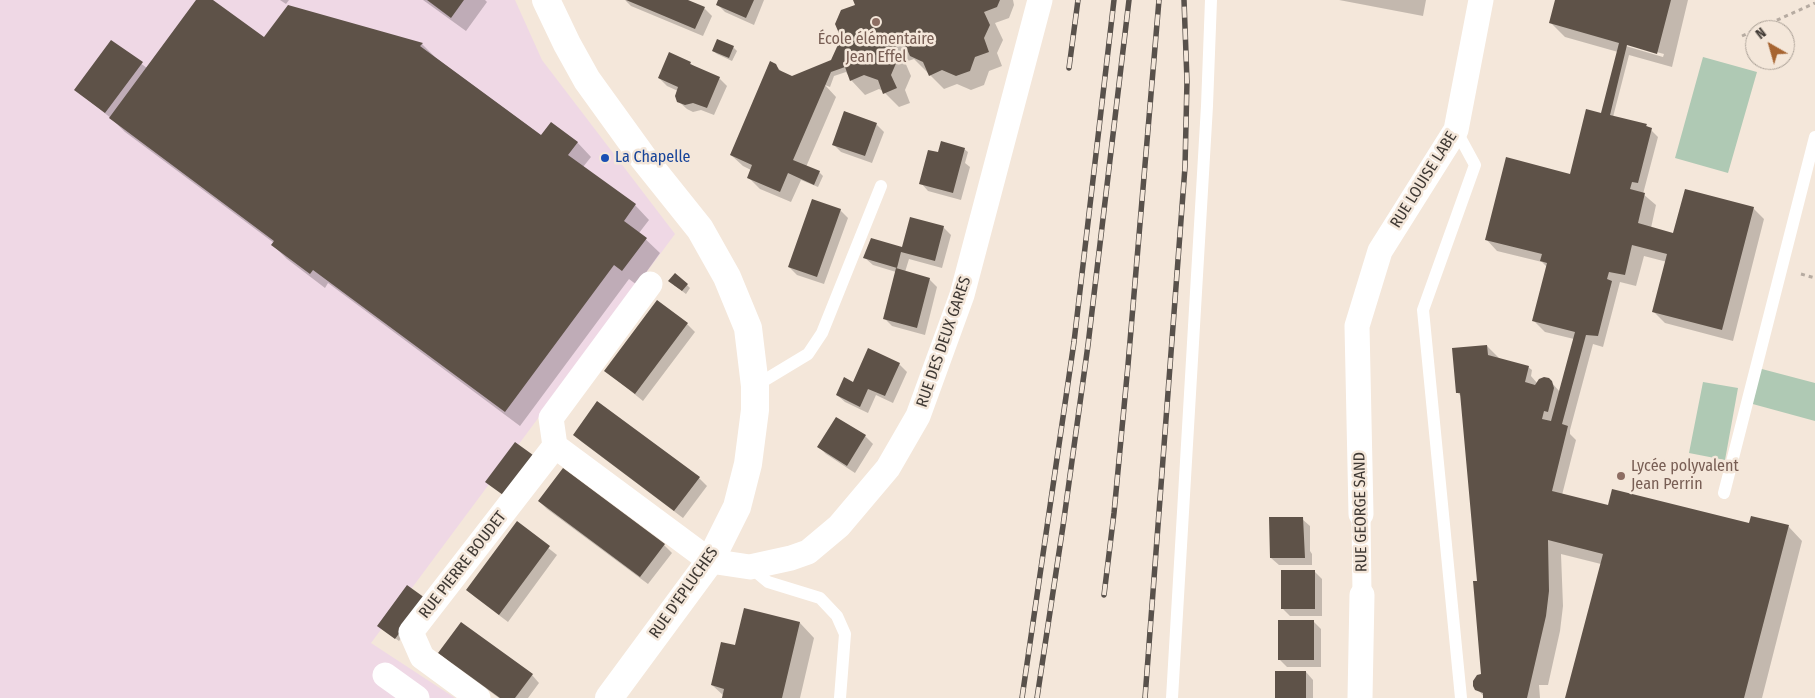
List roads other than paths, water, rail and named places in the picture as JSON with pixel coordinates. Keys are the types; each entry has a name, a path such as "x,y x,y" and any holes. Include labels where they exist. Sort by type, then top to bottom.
{"street":[{"name":"RUE D'EPLUCHES","path":"546,0 587,80 644,159 700,229 727,277 748,328 755,386 755,410 748,464 737,507 710,561 609,698"},
{"name":"RUE DES DEUX GARES","path":"710,561 750,567 792,558 808,552 839,526 888,468 918,416 962,295 1040,0"},
{"name":"RUE LOUISE LABE","path":"1358,326 1380,251 1456,130 1481,0"},
{"path":"650,284 551,418 555,446 710,561"},
{"name":"RUE GEORGE SAND","path":"1358,326 1362,595 1360,698"},
{"name":"RUE PIERRE BOUDET","path":"478,698 422,658 412,632 555,446"},
{"path":"385,675 417,698"}],"lane":[{"path":"1172,698 1207,106 1211,0"},
{"path":"1456,130 1475,165 1423,310 1461,698"},
{"path":"1724,492 1815,137"},
{"path":"755,386 808,354 822,333 880,186"},
{"path":"750,567 768,582 820,598 837,616 845,634 840,698"}],"railway":[{"path":"1069,68 1078,0"},
{"path":"1022,698 1074,342 1114,0"},
{"path":"1037,698 1088,345 1129,0"},
{"path":"1104,595 1128,365 1159,0"},
{"path":"1145,698 1185,167 1187,81 1184,0"}],"place":[{"name":"École élémentaire Jean Effel","path":"876,22"},
{"name":"La Chapelle","path":"605,158"},
{"name":"Lycée polyvalent Jean Perrin","path":"1621,476"}]}
